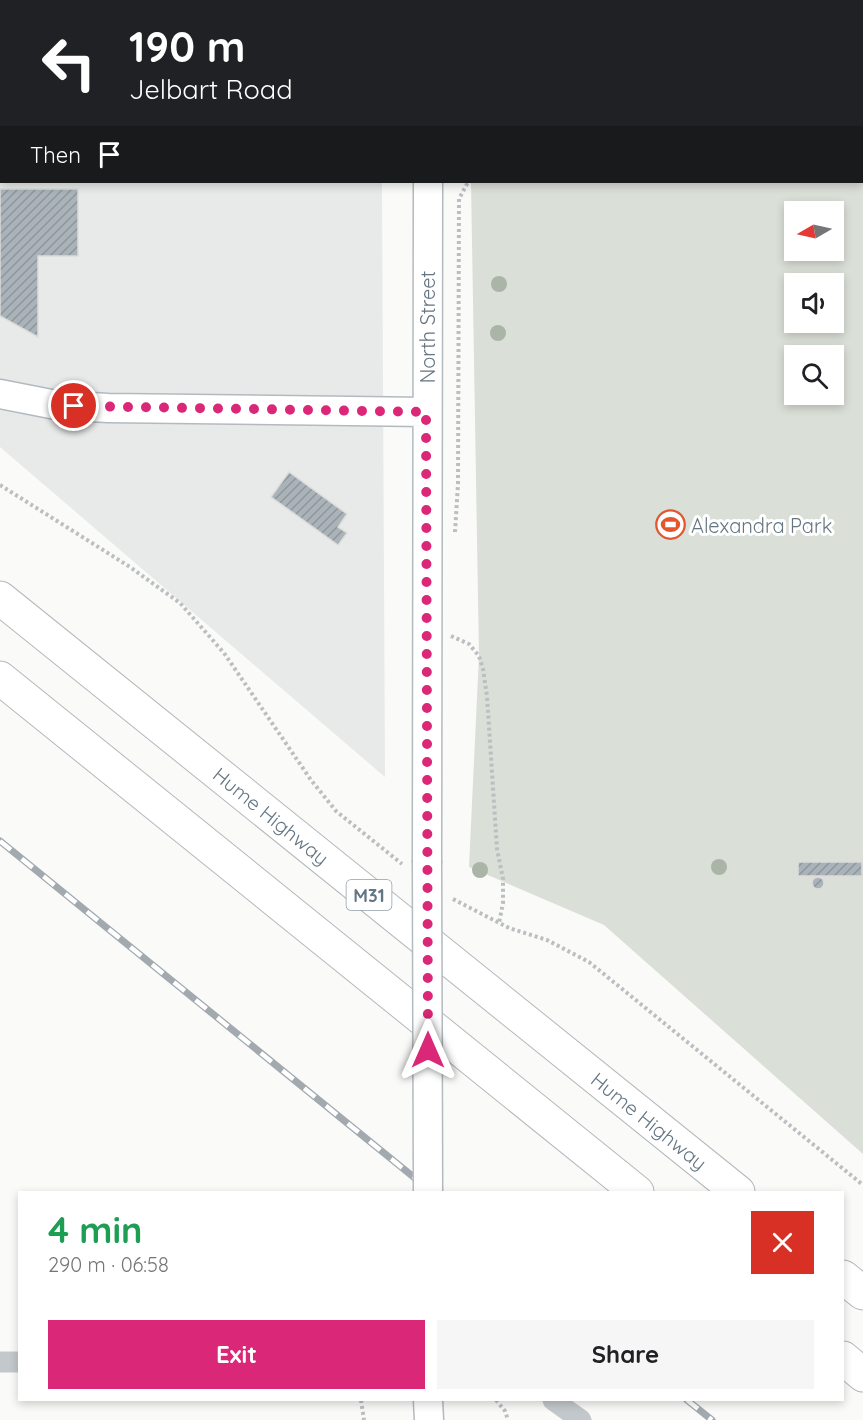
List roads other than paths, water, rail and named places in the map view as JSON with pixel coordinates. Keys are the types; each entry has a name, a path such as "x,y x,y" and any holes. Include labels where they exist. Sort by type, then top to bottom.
{"highway":[{"name":"Hume Highway","path":"0,598 737,1191"},
{"path":"0,678 637,1191"},
{"path":"844,1278 863,1293"},
{"path":"844,1359 863,1375"}],"street":[{"name":"North Street","path":"428,183 426,412 428,1191"},
{"path":"0,394 56,405 108,408 426,412"},
{"path":"0,1362 18,1362"},
{"path":"555,1401 581,1420"}],"railway":[{"path":"0,841 431,1191"},
{"path":"688,1401 712,1420"}],"place":[{"name":"Alexandra Park","path":"670,525"}]}
